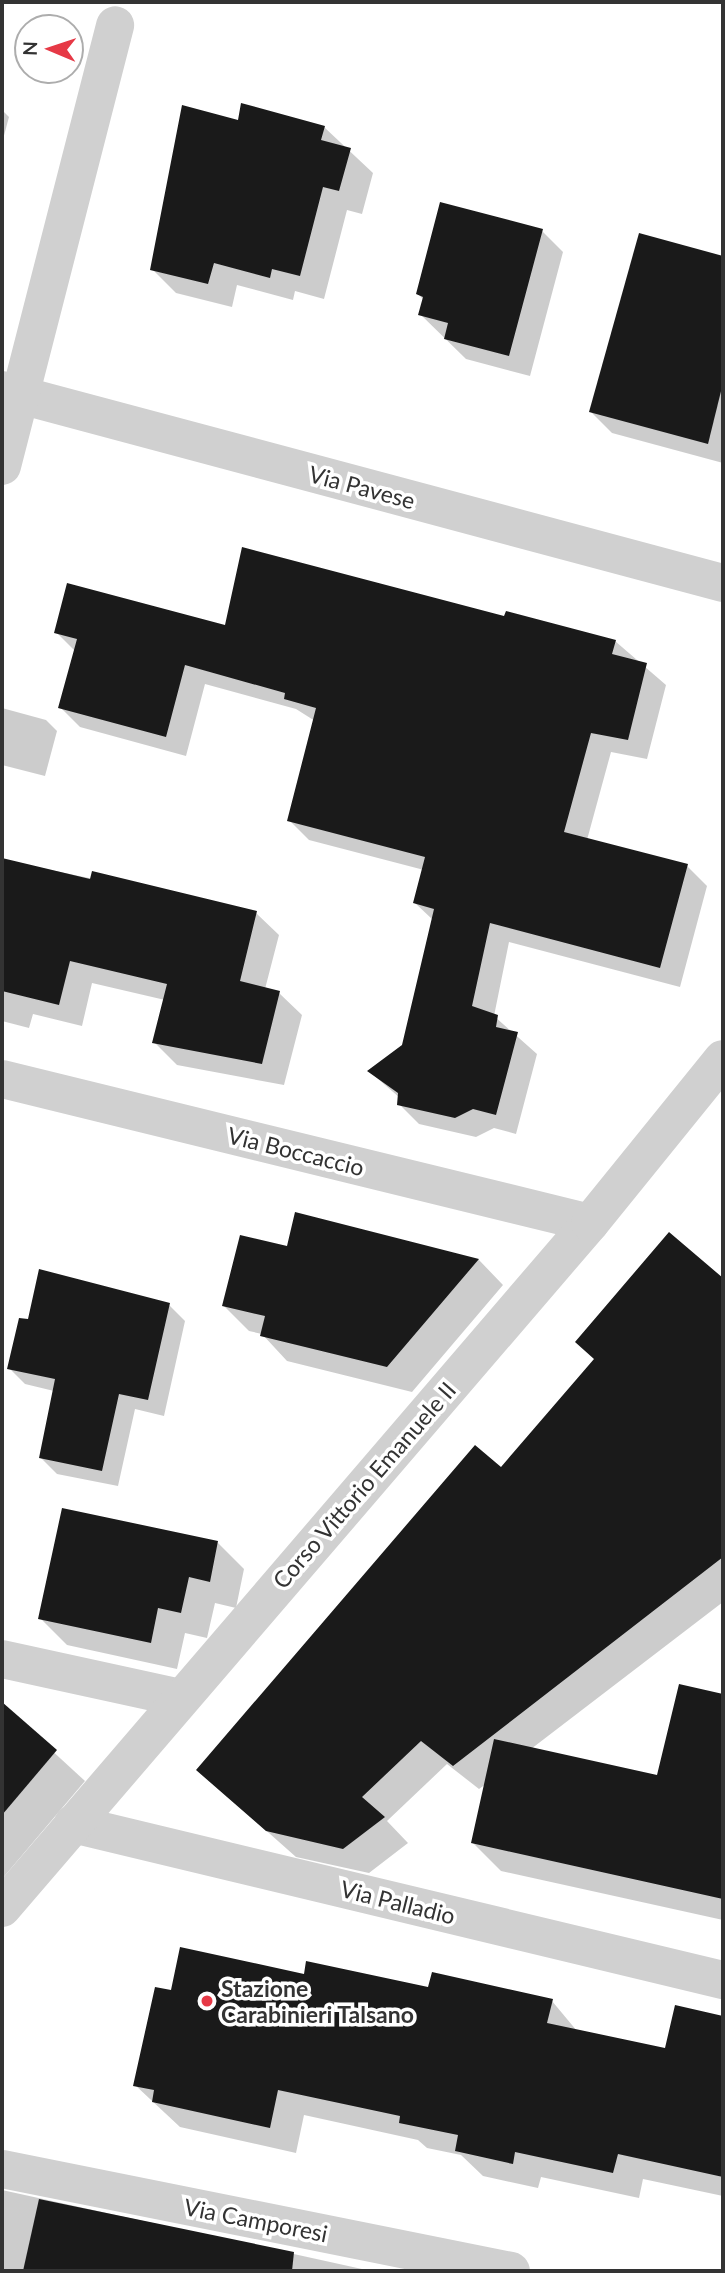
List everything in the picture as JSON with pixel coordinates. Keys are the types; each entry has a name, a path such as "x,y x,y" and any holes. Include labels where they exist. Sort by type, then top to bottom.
{"street":[{"path":"2,466 11,393 115,25"},
{"name":"Via Pavese","path":"11,393 723,583"},
{"name":"Corso Vittorio Emanuele II","path":"2,1908 590,1223 723,1059"},
{"name":"Via Boccaccio","path":"2,1079 590,1223"},
{"path":"2,1659 181,1698"},
{"name":"Via Palladio","path":"73,1824 723,1980"},
{"name":"Via Camporesi","path":"2,2169 511,2271"}],"building":[{"path":"241,103 325,126 321,140 351,148 339,191 323,187 300,276 272,269 270,278 214,263 208,284 150,270 182,105 238,120"},
{"path":"440,202 543,229 509,356 444,339 448,323 418,315 423,297 416,294"},
{"path":"639,233 723,256 723,383 708,444 589,412"},
{"path":"242,547 504,616 506,611 616,640 612,654 647,663 628,740 591,733 564,832 688,864 660,968 490,923 472,1006 498,1015 496,1027 518,1032 496,1115 473,1109 455,1118 397,1105 398,1093 367,1071 402,1045 434,909 413,903 425,857 287,821 316,708 284,699 285,693 185,665 166,737 58,708 77,639 54,633 67,583 225,625"},
{"path":"2,858 90,879 92,871 257,911 240,981 280,991 262,1064 152,1043 167,984 70,961 59,1005 2,991"},
{"path":"295,1212 479,1259 387,1367 260,1336 265,1316 222,1306 240,1235 287,1246"},
{"path":"669,1232 723,1278 723,1557 453,1766 421,1741 362,1797 385,1817 343,1849 266,1831 196,1770 475,1445 501,1467 594,1359 575,1342"},
{"path":"39,1269 170,1303 148,1400 119,1394 102,1471 39,1458 55,1379 7,1369 19,1318 28,1319"},
{"path":"62,1508 218,1541 210,1582 189,1577 181,1613 158,1608 151,1643 38,1619"},
{"path":"679,1684 723,1694 723,1899 471,1843 494,1739 657,1775"},
{"path":"2,1702 57,1750 2,1815"},
{"path":"180,1947 304,1974 306,1961 428,1987 432,1972 553,1999 547,2023 665,2048 675,2005 723,2016 723,2177 618,2154 613,2173 515,2152 513,2164 455,2151 458,2135 399,2123 400,2116 278,2090 270,2128 152,2102 154,2090 133,2086 155,1987 171,1990"},
{"path":"39,2199 294,2252 292,2271 23,2271"}],"place":[{"name":"Stazione Carabinieri Talsano","path":"207,2001"}]}
